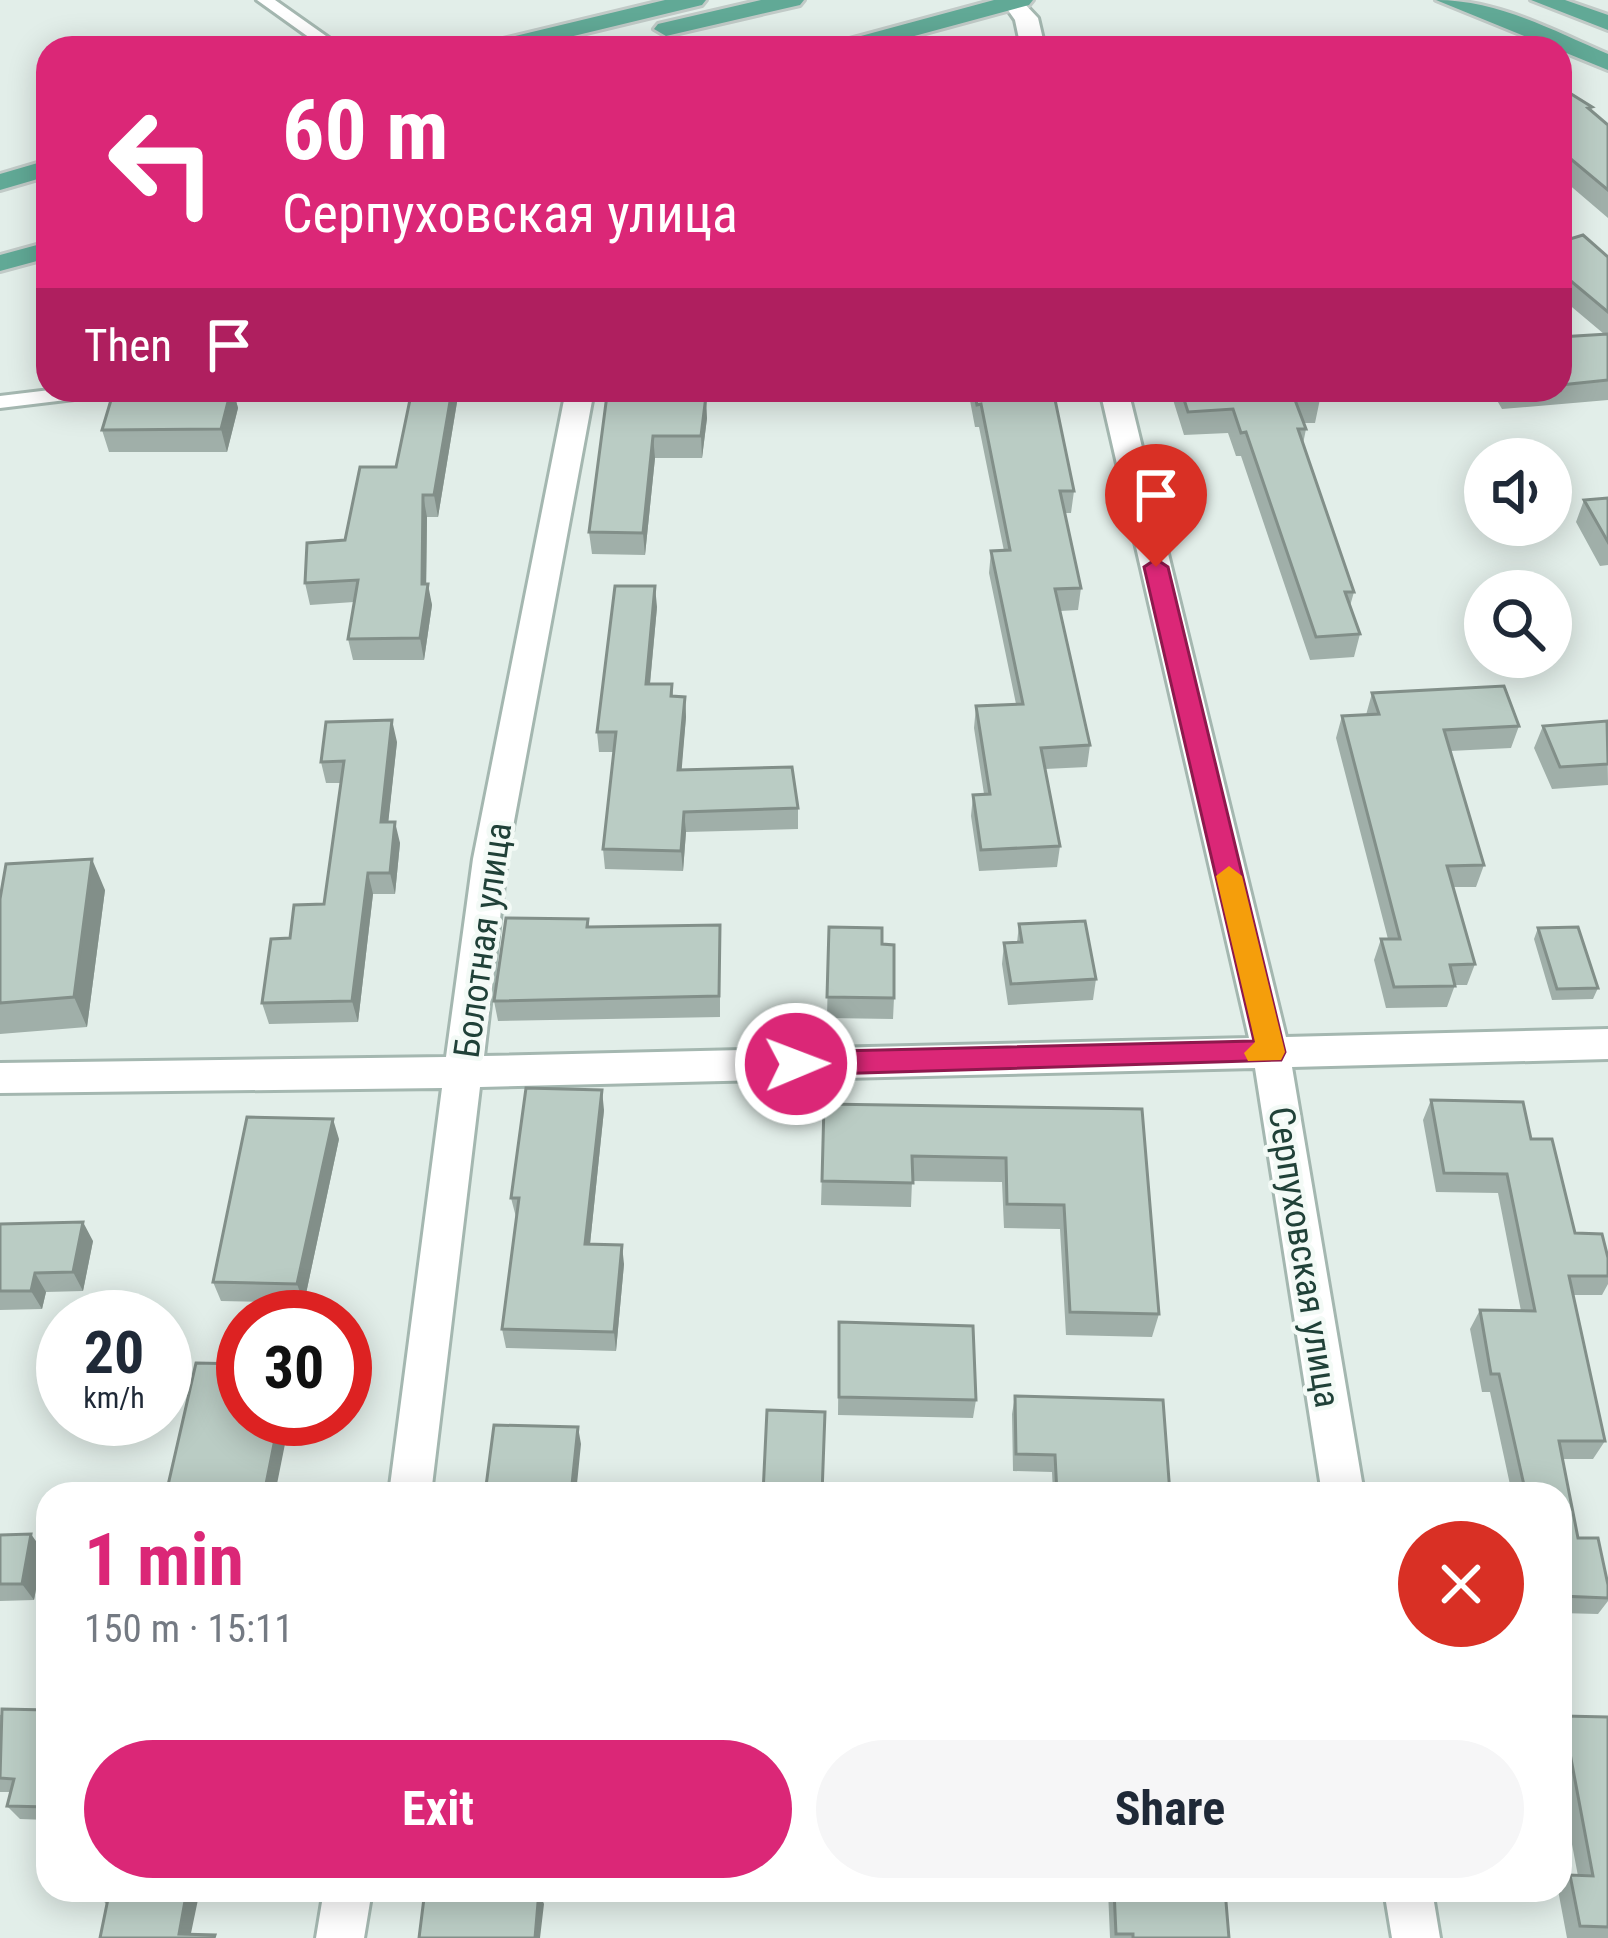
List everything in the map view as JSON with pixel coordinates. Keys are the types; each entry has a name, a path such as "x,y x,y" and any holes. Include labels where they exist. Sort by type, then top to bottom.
{"main road":[{"path":"557,36 704,8 791,0"},
{"path":"1448,0 1520,12 1561,36"},
{"path":"1543,0 1608,23"},
{"path":"888,36 1016,1"},
{"path":"626,36 704,8"},
{"path":"1572,42 1608,63"},
{"path":"0,182 36,172"},
{"path":"0,203 36,192"},
{"path":"0,262 36,253"}],"street":[{"path":"1016,1 1030,36"},
{"name":"Болотная улица","path":"412,1482 490,859 578,402"},
{"name":"Серпуховская улица","path":"1117,402 1271,1052 1341,1482"},
{"path":"0,1078 463,1072 1608,1044"},
{"path":"340,1938 346,1902"},
{"path":"1410,1902 1416,1938"}],"lane":[{"path":"265,0 317,36"},
{"path":"0,402 36,398"}],"building":[{"path":"1572,94 1608,125 1608,190 1572,160"},
{"path":"1583,235 1608,257 1608,312 1572,282 1572,238"},
{"path":"1608,334 1608,380 1572,384 1572,336"},
{"path":"110,402 228,402 221,429 102,430"},
{"path":"410,402 450,402 434,495 423,495 422,584 428,584 420,638 348,639 358,580 305,583 307,543 345,540 360,467 396,467"},
{"path":"606,402 705,402 701,436 653,436 643,533 589,532"},
{"path":"976,402 1055,402 1074,491 1060,491 1081,588 1055,589 1090,745 1041,748 1060,846 981,850 973,795 990,794 976,706 1023,704 991,551 1010,550 981,404"},
{"path":"1185,402 1296,402 1306,429 1298,429 1354,592 1345,592 1360,634 1316,637 1246,432 1241,433 1233,409 1188,412"},
{"path":"1608,498 1608,542 1584,500"},
{"path":"615,586 655,586 646,684 672,684 671,696 685,697 678,770 792,767 798,808 684,812 681,851 603,849 616,732 597,732"},
{"path":"1504,686 1519,726 1444,730 1484,865 1447,866 1475,964 1450,965 1455,986 1394,987 1381,939 1400,939 1342,716 1379,714 1372,693"},
{"path":"392,720 381,822 395,822 390,873 368,873 352,1001 262,1003 271,939 290,938 294,905 324,904 344,761 321,762 326,722"},
{"path":"1607,721 1608,764 1560,767 1543,726"},
{"path":"92,859 74,997 0,1003 0,899 6,864"},
{"path":"506,918 588,919 587,927 720,925 719,996 494,1001"},
{"path":"1085,921 1096,979 1011,984 1004,943 1022,942 1019,924"},
{"path":"829,927 882,928 882,944 894,945 894,998 827,997"},
{"path":"1578,927 1598,988 1557,989 1538,928"},
{"path":"526,1088 602,1090 585,1244 622,1245 614,1332 502,1329 519,1198 511,1198"},
{"path":"1431,1100 1523,1102 1531,1139 1552,1139 1575,1233 1602,1234 1608,1276 1569,1276 1605,1441 1559,1441 1567,1482 1523,1482 1499,1374 1491,1374 1480,1310 1535,1311 1507,1174 1444,1173"},
{"path":"824,1104 1142,1109 1159,1314 1070,1312 1064,1205 1007,1204 1006,1158 912,1156 913,1183 822,1181"},
{"path":"247,1117 333,1119 297,1284 213,1282"},
{"path":"83,1222 73,1272 35,1273 31,1291 0,1291 0,1224"},
{"path":"839,1322 973,1326 976,1400 839,1397"},
{"path":"196,1363 216,1363 216,1446 274,1446 266,1482 169,1482 177,1446 192,1446"},
{"path":"1015,1396 1163,1400 1169,1482 1056,1482 1055,1455 1016,1454"},
{"path":"767,1410 825,1412 822,1482 764,1482"},
{"path":"494,1425 578,1427 572,1482 487,1482"},
{"path":"1572,1507 1578,1538 1598,1538 1608,1598 1572,1596"},
{"path":"31,1534 22,1584 0,1584 0,1535"},
{"path":"2,1709 36,1710 36,1807 7,1806 14,1779 0,1778"},
{"path":"1572,1716 1608,1717 1608,1927 1580,1926 1572,1875 1593,1876 1572,1764"},
{"path":"107,1902 185,1902 179,1934 215,1935 214,1938 100,1938"},
{"path":"424,1902 538,1902 535,1938 419,1938"},
{"path":"1115,1902 1226,1902 1229,1938 1116,1934"}],"slow traffic":[{"path":"1229,876 1271,1052 1258,1053"}],"route":[{"path":"796,1064 1271,1052 1156,567"}]}
